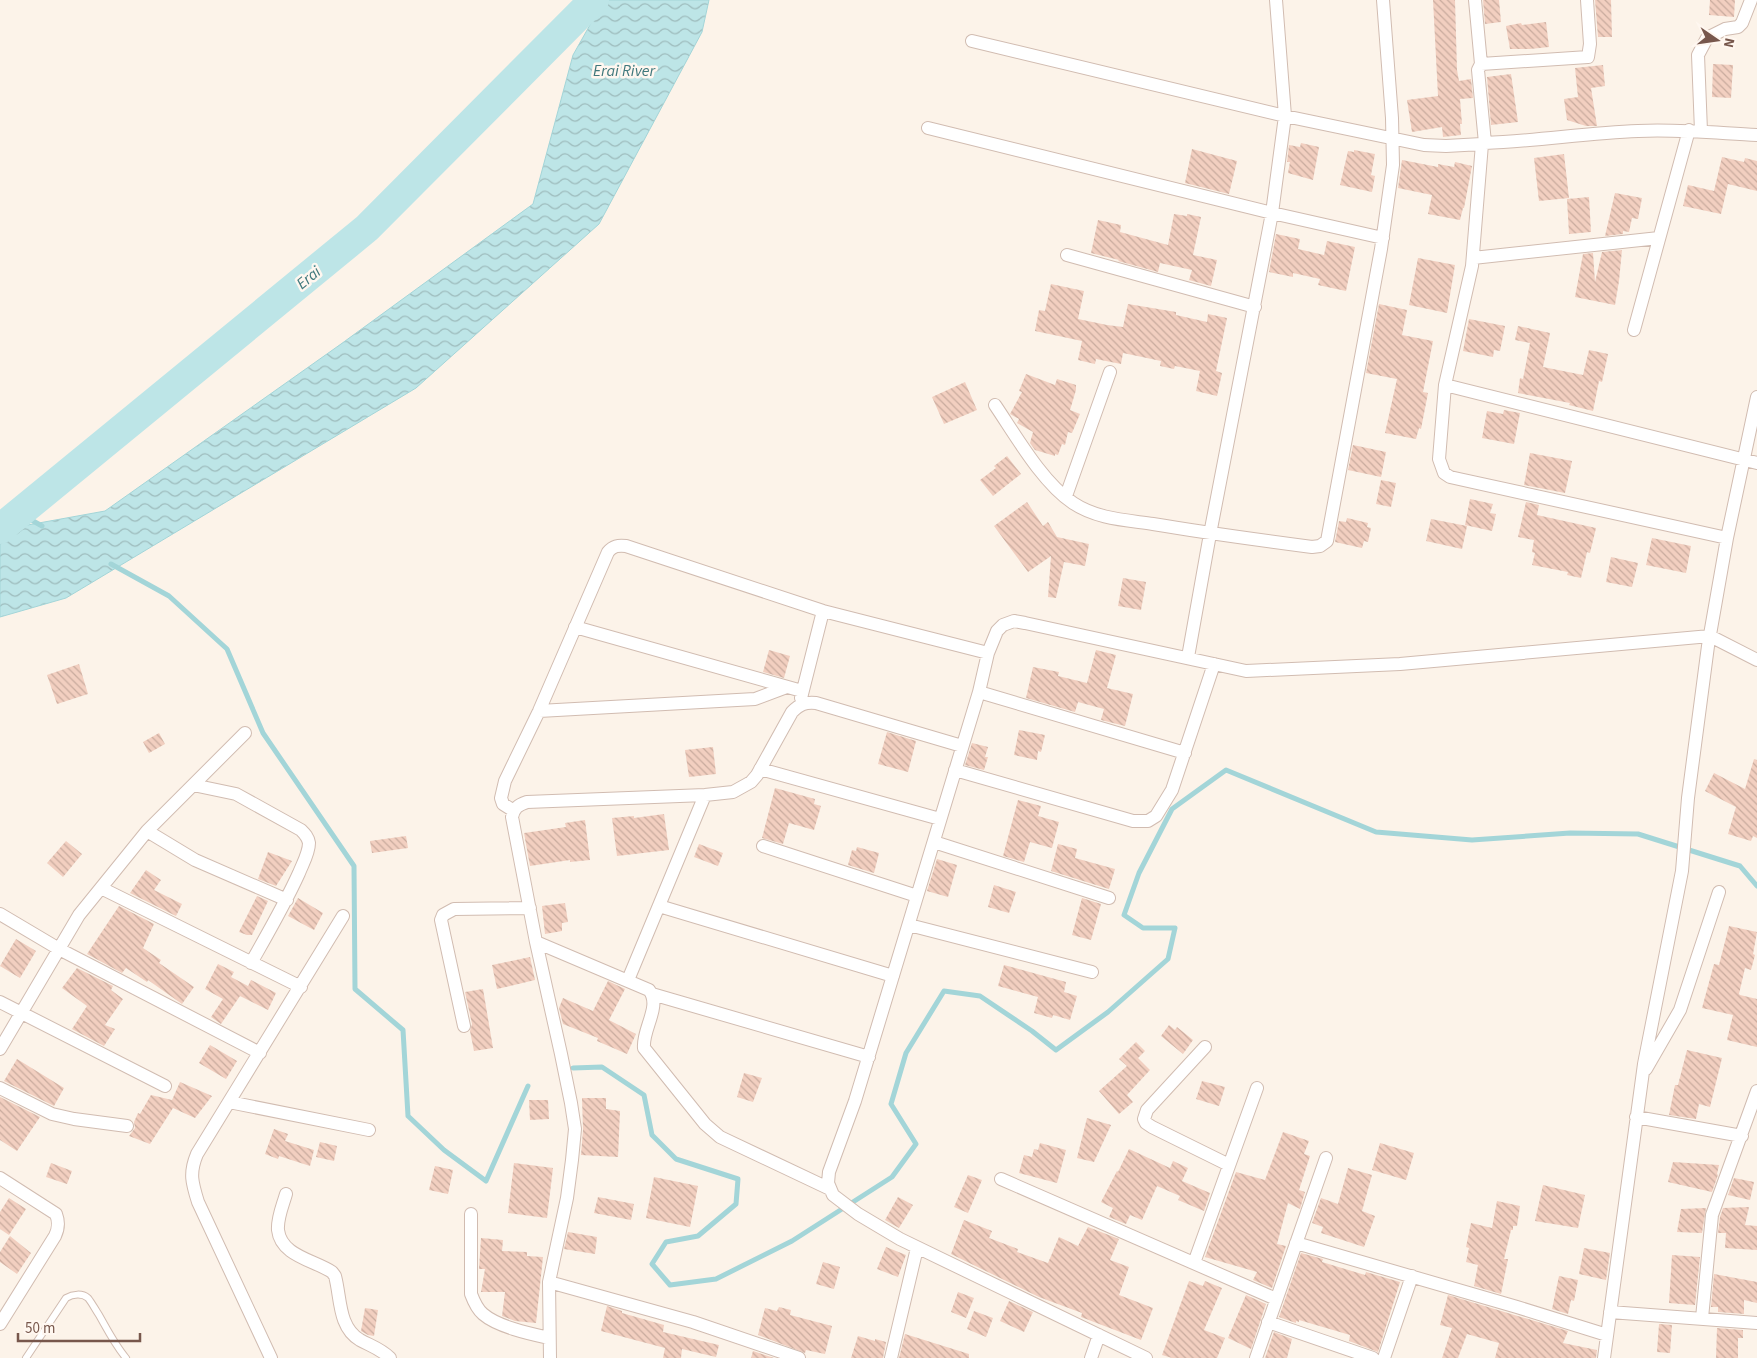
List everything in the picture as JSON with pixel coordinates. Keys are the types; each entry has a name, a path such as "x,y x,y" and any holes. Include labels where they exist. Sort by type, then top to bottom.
{"street":[{"path":"1188,657 1272,213 1285,116 1276,0"},
{"path":"995,405 1028,455 1055,487 1073,503 1097,515 1210,534 1312,547 1320,546 1327,541 1382,238 1393,166 1383,0"},
{"path":"1475,0 1481,64 1478,70 1484,144 1473,258 1445,385 1439,459 1444,473 1450,477 1727,538"},
{"path":"1481,64 1588,57 1590,44 1587,0"},
{"path":"1634,330 1660,238 1695,131 1698,55 1707,38 1725,30 1738,27 1745,18 1751,0"},
{"path":"972,41 1285,116 1424,145 1446,146 1516,142 1637,131 1695,131 1757,135"},
{"path":"928,128 1272,213 1382,238"},
{"path":"1473,258 1660,238"},
{"path":"1067,255 1255,307"},
{"path":"1066,496 1110,372"},
{"path":"1445,385 1757,463"},
{"path":"1604,1358 1636,1117 1682,871 1688,798 1710,636 1727,538 1757,397"},
{"path":"514,811 503,804 501,798 503,788 539,711 608,552 618,545 824,611 988,653"},
{"path":"799,705 824,611"},
{"path":"832,1192 828,1183 829,1172 856,1101 979,692 988,653 1000,628 1009,622 1014,621 1246,671 1400,664 1710,636 1757,660"},
{"path":"575,626 802,691"},
{"path":"955,770 1133,821 1148,821 1156,816 1172,790 1214,664"},
{"path":"539,711 754,699 787,687"},
{"path":"979,692 1185,753"},
{"path":"550,1358 549,1282 567,1198 575,1129 564,1064 536,942 512,817 514,811 518,806 527,802 705,795 738,790 751,782 760,769 792,712 799,705 807,702 962,746"},
{"path":"0,1049 80,915 147,831 245,733"},
{"path":"760,769 940,819"},
{"path":"193,785 236,794 301,830 308,836 307,854 287,900 252,963"},
{"path":"628,980 705,795"},
{"path":"147,831 195,860 287,900"},
{"path":"934,842 1109,898"},
{"path":"763,846 917,896"},
{"path":"101,888 301,986"},
{"path":"1643,1075 1680,1010 1719,892"},
{"path":"659,906 893,976"},
{"path":"464,1026 441,920 443,915 454,910 530,908"},
{"path":"0,914 59,949 260,1053"},
{"path":"271,1358 198,1202 192,1182 192,1171 197,1154 343,916"},
{"path":"909,924 1092,972"},
{"path":"536,942 644,986 652,994 869,1057"},
{"path":"652,994 654,1003 644,1040 644,1048 705,1124 720,1137 832,1192 858,1214 917,1248 1146,1358"},
{"path":"0,1002 20,1014 165,1086"},
{"path":"1205,1047 1147,1110 1144,1119 1152,1127 1229,1165"},
{"path":"0,1088 52,1114 127,1126"},
{"path":"1194,1263 1258,1088"},
{"path":"1702,1318 1712,1215 1757,1091"},
{"path":"229,1102 369,1130"},
{"path":"1636,1117 1742,1136"},
{"path":"1256,1358 1326,1158"},
{"path":"0,1178 56,1214 58,1220 55,1236 0,1324"},
{"path":"1001,1179 1276,1299"},
{"path":"286,1194 278,1230 283,1244 296,1255 332,1272 335,1276 341,1312 347,1327 360,1340 372,1344 390,1358"},
{"path":"471,1214 471,1294 476,1306 484,1315 516,1330 549,1338"},
{"path":"1296,1243 1607,1335"},
{"path":"891,1358 917,1248"},
{"path":"1384,1358 1412,1276"},
{"path":"549,1282 693,1322 799,1358"},
{"path":"1610,1312 1757,1323"},
{"path":"1268,1322 1373,1358"},
{"path":"1091,1358 1099,1335"}],"lane":[{"path":"26,1358 66,1298 72,1294 87,1297 118,1349 126,1358"}],"water":[{"name":"Erai River","path":"604,0 709,0 702,32 599,224 416,388 66,598 0,617 0,530 105,511 341,344 533,204 573,55"}],"building":[{"path":"1433,0 1455,0 1459,81 1471,79 1473,98 1460,99 1461,135 1443,137 1442,127 1412,132 1407,100 1438,96"},
{"path":"1483,0 1499,0 1501,22 1485,24"},
{"path":"1595,0 1611,0 1612,37 1598,37"},
{"path":"1710,0 1735,0 1734,17 1709,15"},
{"path":"1546,22 1549,47 1510,49 1506,26"},
{"path":"1713,64 1733,65 1731,98 1712,97"},
{"path":"1603,65 1605,86 1591,88 1597,126 1586,126 1567,120 1564,99 1578,97 1575,68"},
{"path":"1511,74 1518,122 1491,125 1487,77"},
{"path":"1301,143 1319,147 1313,180 1288,173 1290,162 1287,162 1289,145 1300,147"},
{"path":"1192,149 1237,161 1229,194 1185,183"},
{"path":"1354,150 1375,154 1371,175 1375,176 1372,192 1340,185 1348,151 1354,152"},
{"path":"1564,154 1569,198 1539,201 1534,158"},
{"path":"1722,157 1744,162 1745,158 1757,161 1757,191 1728,184 1721,214 1683,206 1688,185 1714,191"},
{"path":"1402,160 1438,167 1438,164 1454,167 1455,162 1472,166 1460,220 1428,214 1432,195 1398,188"},
{"path":"1615,193 1642,198 1638,219 1632,218 1629,232 1623,231 1623,234 1605,236"},
{"path":"1589,197 1591,232 1569,234 1567,199"},
{"path":"1174,214 1201,217 1193,255 1217,260 1211,286 1189,280 1192,270 1160,263 1158,272 1091,253 1098,220 1121,225 1120,232 1168,245"},
{"path":"1276,234 1300,239 1298,249 1324,255 1327,241 1355,247 1346,291 1318,285 1320,279 1293,273 1293,277 1269,272"},
{"path":"1622,250 1615,305 1575,297 1583,254 1593,253 1595,282 1602,252"},
{"path":"1418,258 1455,265 1447,313 1409,305"},
{"path":"1051,284 1084,291 1078,319 1107,325 1123,327 1128,304 1176,312 1176,315 1207,322 1208,314 1227,318 1216,371 1222,373 1217,396 1196,391 1200,371 1175,366 1174,369 1160,366 1161,361 1123,353 1121,364 1096,359 1095,364 1078,360 1082,341 1035,331 1039,310 1045,311"},
{"path":"1379,304 1407,310 1402,335 1433,341 1423,392 1428,393 1421,429 1419,428 1416,439 1385,433 1397,379 1366,373"},
{"path":"1469,319 1505,326 1500,351 1494,350 1493,357 1463,351"},
{"path":"1518,326 1550,333 1543,367 1583,375 1589,350 1608,354 1602,382 1599,381 1593,411 1569,405 1570,403 1518,393 1520,378 1523,379 1530,343 1515,340"},
{"path":"1026,374 1055,385 1057,379 1076,385 1070,410 1080,414 1072,433 1068,432 1065,445 1062,444 1058,455 1055,454 1055,456 1035,450 1030,443 1033,432 1017,423 1019,419 1010,414 1022,392 1019,391"},
{"path":"965,382 977,410 944,424 932,397"},
{"path":"1504,410 1520,413 1514,444 1482,438 1487,411 1503,414"},
{"path":"1353,445 1386,452 1381,477 1348,470"},
{"path":"1530,453 1572,461 1565,493 1524,485"},
{"path":"1007,456 1021,474 993,496 980,480 996,468 994,466"},
{"path":"1381,480 1396,483 1391,507 1376,504"},
{"path":"1470,499 1493,504 1490,513 1496,514 1492,531 1465,525"},
{"path":"1027,502 1043,526 1048,522 1057,537 1089,544 1085,566 1064,562 1056,598 1048,597 1051,556 1028,572 994,526"},
{"path":"1526,502 1539,505 1537,515 1596,528 1590,553 1587,552 1581,578 1567,575 1568,572 1532,565 1535,553 1532,552 1534,540 1518,537"},
{"path":"1347,518 1368,523 1367,527 1371,528 1368,542 1364,541 1362,548 1335,542 1339,521 1346,522"},
{"path":"1431,519 1467,526 1462,549 1426,541"},
{"path":"1652,538 1691,546 1686,573 1646,565"},
{"path":"1611,557 1638,563 1632,587 1606,582"},
{"path":"1123,578 1146,582 1141,610 1118,606"},
{"path":"769,650 790,656 784,678 763,672"},
{"path":"1096,650 1116,655 1107,688 1133,694 1125,726 1101,720 1104,709 1078,702 1075,712 1026,698 1033,667 1059,672 1058,676 1087,683"},
{"path":"79,664 88,694 57,704 47,675"},
{"path":"1019,730 1045,735 1041,752 1038,751 1037,760 1014,755"},
{"path":"887,732 916,741 908,772 878,764"},
{"path":"159,733 165,744 149,753 143,742"},
{"path":"972,743 988,747 985,757 988,757 984,770 965,765"},
{"path":"713,747 716,774 689,777 685,750"},
{"path":"1754,759 1757,760 1757,838 1753,836 1751,841 1728,834 1736,807 1705,791 1714,773 1745,789"},
{"path":"775,788 815,799 814,804 821,806 814,830 789,823 783,844 762,838"},
{"path":"1018,800 1041,806 1038,816 1059,822 1052,848 1030,842 1024,862 1003,856"},
{"path":"664,814 669,850 617,856 612,818 634,816 634,818"},
{"path":"585,820 590,860 570,862 570,860 530,866 524,833 566,827 565,823"},
{"path":"406,836 408,848 372,853 370,841"},
{"path":"66,841 82,854 63,877 47,863"},
{"path":"699,844 723,853 718,866 694,857"},
{"path":"1058,844 1077,849 1075,858 1115,869 1109,889 1051,871"},
{"path":"857,847 879,853 874,873 848,865 852,850 856,851"},
{"path":"268,852 292,861 276,886 258,879"},
{"path":"937,859 957,865 948,897 927,891"},
{"path":"146,870 161,880 154,890 182,904 176,916 130,893"},
{"path":"994,885 1016,892 1009,913 988,907"},
{"path":"257,896 268,901 252,935 247,935 239,932"},
{"path":"298,898 323,913 314,930 288,916"},
{"path":"1082,898 1101,904 1091,940 1072,935"},
{"path":"565,903 568,922 562,923 562,931 545,934 542,906"},
{"path":"119,906 154,924 143,948 161,960 159,963 194,987 182,1004 148,980 147,982 126,968 122,973 87,954"},
{"path":"1729,926 1757,932 1753,954 1755,955 1751,970 1745,968 1739,994 1757,999 1757,1047 1727,1040 1733,1015 1702,1008 1714,964 1719,965"},
{"path":"16,939 36,951 20,978 0,966"},
{"path":"530,957 535,980 497,989 492,965"},
{"path":"218,964 234,972 231,977 248,986 251,980 276,993 268,1010 240,996 221,1024 211,1017 223,999 205,989"},
{"path":"1004,965 1066,982 1064,992 1077,996 1070,1020 1053,1015 1052,1018 1034,1013 1038,997 998,986"},
{"path":"77,968 113,986 111,990 123,999 105,1025 115,1029 104,1046 72,1029 87,1006 62,988"},
{"path":"608,981 625,989 609,1020 636,1034 627,1054 597,1041 598,1038 563,1024 559,1008 563,998 593,1011"},
{"path":"483,989 493,1048 474,1051 470,1031 472,1024 465,992"},
{"path":"1169,1025 1175,1030 1177,1027 1193,1040 1183,1054 1161,1036"},
{"path":"1136,1042 1145,1051 1138,1058 1150,1070 1127,1095 1133,1102 1119,1114 1099,1091 1127,1066 1119,1059"},
{"path":"210,1045 237,1061 226,1079 199,1063"},
{"path":"1687,1050 1722,1058 1710,1107 1699,1104 1696,1119 1669,1115 1675,1085 1678,1085"},
{"path":"17,1059 64,1088 54,1106 4,1081"},
{"path":"744,1073 762,1078 753,1102 737,1097"},
{"path":"1202,1081 1225,1087 1219,1106 1196,1099"},
{"path":"180,1082 212,1096 195,1118 173,1108 150,1144 129,1136 135,1128 134,1122 138,1113 140,1114 151,1095 172,1100"},
{"path":"0,1097 40,1117 17,1151 0,1140"},
{"path":"582,1098 606,1098 606,1109 620,1111 618,1157 581,1155 583,1130"},
{"path":"529,1100 548,1100 549,1119 530,1120"},
{"path":"1087,1118 1111,1125 1094,1162 1077,1158"},
{"path":"274,1129 288,1134 285,1141 314,1150 310,1166 279,1156 278,1159 265,1154"},
{"path":"1283,1132 1309,1141 1304,1154 1310,1156 1299,1190 1305,1192 1300,1209 1288,1203 1277,1244 1286,1246 1272,1288 1253,1280 1257,1272 1205,1257 1236,1172 1265,1180"},
{"path":"320,1142 337,1146 334,1161 316,1157"},
{"path":"1040,1143 1066,1150 1057,1183 1019,1173 1024,1155 1032,1157 1034,1149 1038,1150"},
{"path":"1380,1143 1414,1153 1406,1180 1372,1170"},
{"path":"1129,1149 1170,1168 1173,1161 1188,1168 1182,1181 1210,1193 1204,1211 1178,1200 1180,1196 1157,1186 1142,1220 1130,1215 1126,1224 1109,1217 1113,1208 1101,1202"},
{"path":"1673,1162 1719,1165 1718,1175 1712,1192 1668,1182"},
{"path":"51,1163 72,1171 67,1184 46,1177"},
{"path":"514,1163 553,1168 547,1218 508,1213"},
{"path":"435,1166 453,1170 448,1194 429,1190"},
{"path":"1348,1168 1372,1175 1362,1211 1375,1216 1364,1247 1321,1233 1323,1227 1312,1223 1321,1198 1338,1204"},
{"path":"968,1175 982,1180 968,1213 954,1207"},
{"path":"654,1177 698,1186 690,1227 646,1218"},
{"path":"1734,1178 1754,1182 1750,1200 1728,1195"},
{"path":"1543,1185 1585,1195 1578,1228 1535,1221"},
{"path":"598,1197 634,1204 631,1220 594,1213"},
{"path":"898,1197 913,1205 899,1228 885,1220"},
{"path":"9,1198 26,1209 9,1235 0,1229 0,1212"},
{"path":"1497,1201 1520,1206 1517,1226 1513,1226 1513,1230 1511,1230 1504,1259 1508,1259 1501,1294 1474,1286 1478,1265 1466,1262 1469,1248 1466,1247 1471,1223 1492,1228"},
{"path":"1749,1207 1745,1225 1757,1226 1757,1250 1725,1248 1726,1233 1718,1233 1723,1208"},
{"path":"1706,1208 1702,1233 1677,1232 1681,1209"},
{"path":"964,1220 992,1231 989,1238 1018,1249 1017,1252 1048,1263 1059,1237 1078,1246 1088,1227 1119,1239 1110,1260 1129,1267 1119,1295 1153,1308 1141,1340 1081,1317 1082,1313 1039,1297 951,1254"},
{"path":"568,1232 597,1237 595,1254 564,1249"},
{"path":"10,1236 31,1253 17,1274 0,1262 0,1252"},
{"path":"481,1238 503,1240 502,1251 527,1252 527,1256 543,1257 536,1323 515,1321 502,1316 505,1292 481,1292 485,1269 479,1269"},
{"path":"886,1247 906,1255 898,1277 877,1269"},
{"path":"1584,1248 1610,1253 1606,1280 1579,1274"},
{"path":"1301,1253 1323,1259 1322,1262 1365,1275 1366,1272 1400,1282 1378,1352 1349,1341 1350,1335 1299,1320 1296,1323 1279,1317"},
{"path":"1672,1255 1700,1257 1695,1305 1669,1303"},
{"path":"823,1262 840,1267 834,1289 816,1284"},
{"path":"1714,1274 1757,1282 1757,1303 1744,1300 1744,1314 1718,1312 1718,1307 1711,1307"},
{"path":"1559,1276 1578,1280 1574,1301 1571,1300 1568,1314 1552,1309"},
{"path":"1189,1281 1203,1286 1205,1281 1222,1288 1204,1330 1225,1338 1217,1358 1172,1358 1162,1355"},
{"path":"958,1292 974,1298 966,1318 951,1312"},
{"path":"1246,1295 1266,1304 1251,1349 1228,1338"},
{"path":"1448,1295 1568,1331 1563,1343 1597,1350 1596,1358 1495,1358 1499,1343 1467,1334 1458,1358 1442,1358 1452,1328 1440,1325"},
{"path":"1009,1301 1033,1312 1024,1332 1000,1321"},
{"path":"607,1306 622,1311 622,1313 664,1325 663,1332 719,1345 716,1357 682,1349 681,1358 663,1358 665,1348 601,1331"},
{"path":"779,1307 791,1310 790,1315 832,1326 825,1354 806,1350 805,1353 758,1335 765,1308 777,1311"},
{"path":"365,1308 378,1310 374,1336 361,1331"},
{"path":"974,1311 993,1318 986,1337 967,1329"},
{"path":"1659,1324 1672,1325 1670,1353 1657,1352"},
{"path":"1717,1328 1743,1330 1743,1338 1738,1338 1738,1358 1716,1358"},
{"path":"1274,1332 1292,1339 1287,1358 1265,1358"},
{"path":"905,1334 969,1354 969,1358 899,1358"},
{"path":"858,1336 886,1342 883,1358 851,1358"},
{"path":"753,1351 774,1358 751,1358"}],"waterway":[{"name":"Erai","path":"0,529 367,228 594,0"},
{"path":"19,513 42,526"},
{"path":"111,564 169,596 227,649 263,733 354,866 355,989 403,1030 408,1116 444,1150 486,1181 528,1086"},
{"path":"573,1068 602,1067 644,1095 652,1135 676,1159 738,1179 736,1204 698,1236 666,1242 652,1264 670,1285 716,1279 792,1241 892,1177 916,1144 891,1104 906,1053 944,991 980,996 1032,1031 1056,1050 1108,1012 1168,959 1175,928 1143,928 1124,915 1139,873 1172,809 1226,770 1376,832 1472,840 1570,833 1638,834 1740,866 1757,886"}]}
